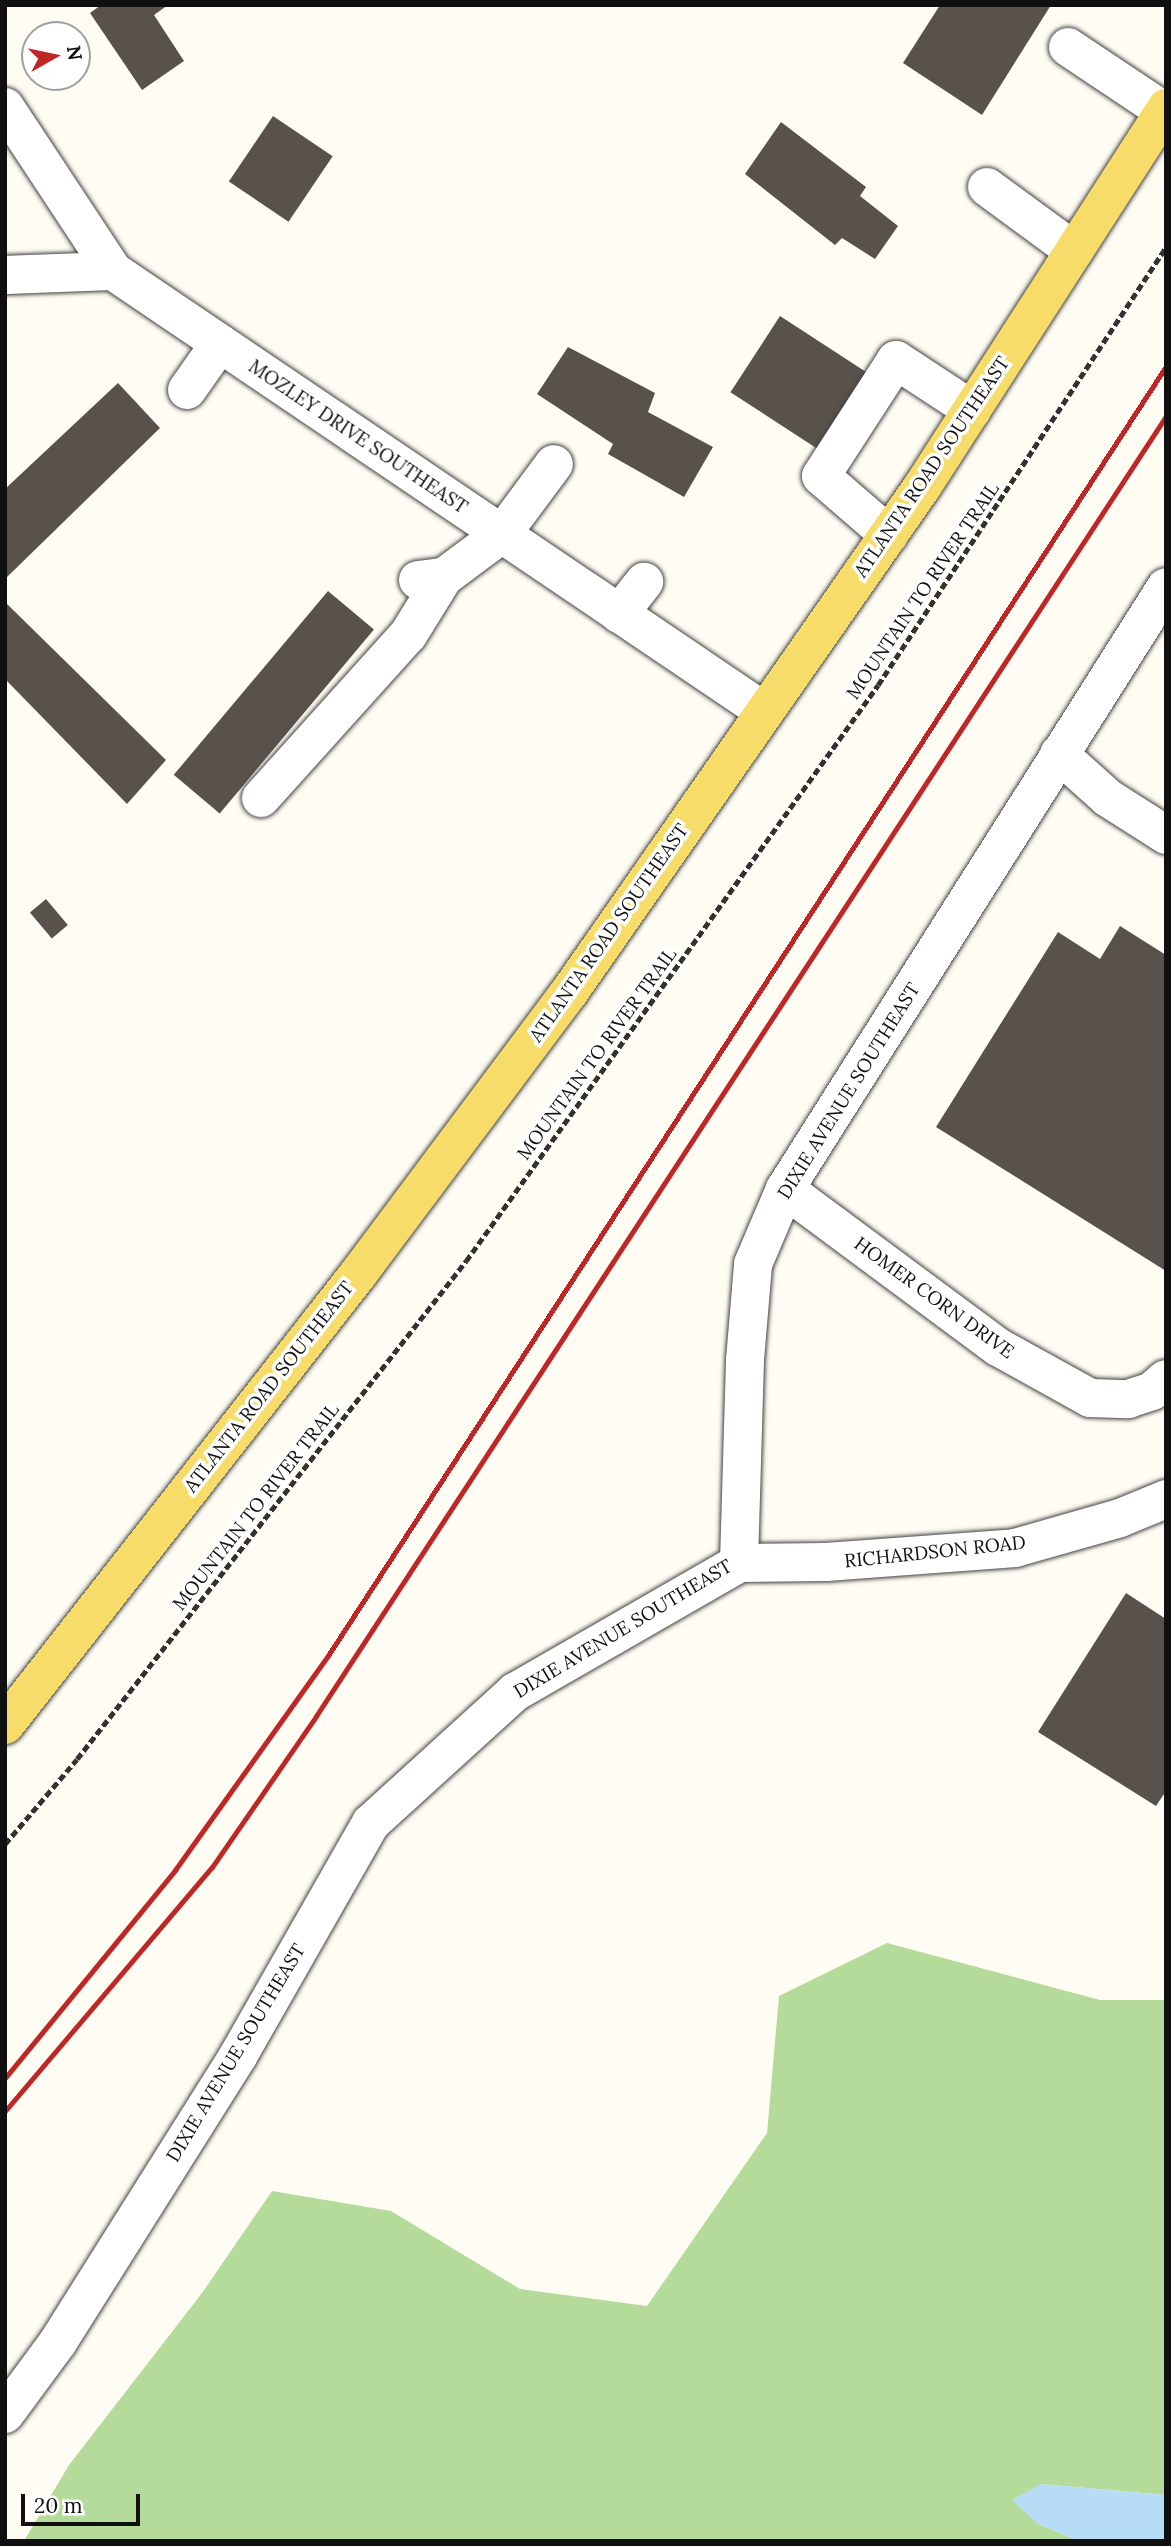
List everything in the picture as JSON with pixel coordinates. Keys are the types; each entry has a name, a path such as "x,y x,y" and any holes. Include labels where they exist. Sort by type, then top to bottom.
{"main road":[{"name":"ATLANTA ROAD SOUTHEAST","path":"5,1724 359,1273 552,1017 889,535 1165,110"}],"street":[{"path":"1068,47 1165,110"},
{"name":"MOZLEY DRIVE SOUTHEAST","path":"5,107 113,271 765,712"},
{"path":"987,187 1074,251"},
{"path":"5,275 113,271"},
{"path":"187,390 220,343"},
{"path":"889,535 821,475 895,360 972,410"},
{"path":"261,798 408,635 430,579 502,534 554,464"},
{"path":"619,614 644,583"},
{"name":"DIXIE AVENUE SOUTHEAST","path":"5,2414 58,2342 237,2056 371,1823 515,1692 739,1563 745,1360 753,1265 785,1189 1166,587"},
{"path":"1059,754 1108,798 1166,835"},
{"name":"HOMER CORN DRIVE","path":"785,1189 998,1347 1090,1398 1128,1399 1152,1391 1166,1379"},
{"name":"RICHARDSON ROAD","path":"739,1563 826,1562 1015,1548 1120,1518 1166,1499"}],"path":[{"name":"MOUNTAIN TO RIVER TRAIL","path":"5,1844 77,1759 474,1250 878,685 1166,247"}],"green space":[{"path":"887,1943 1100,2000 1166,2000 1166,2495 1041,2484 1037,2523 1078,2541 24,2541 69,2465 202,2293 272,2191 391,2211 520,2289 647,2306 767,2133 779,1996"}],"water":[{"path":"1041,2484 1166,2495 1166,2541 1078,2541 1037,2523 1012,2500"}],"building":[{"path":"101,5 168,5 154,15 184,61 142,90 90,13"},
{"path":"940,5 1051,5 982,115 903,63"},
{"path":"273,116 333,156 289,222 229,181"},
{"path":"781,122 866,187 860,196 898,226 875,259 842,238 835,245 745,174"},
{"path":"780,316 872,376 823,452 730,392"},
{"path":"568,347 655,393 648,412 713,447 684,497 608,454 613,444 537,394"},
{"path":"118,383 160,428 5,579 5,489"},
{"path":"328,591 374,630 220,813 174,775"},
{"path":"5,602 166,760 127,804 5,679"},
{"path":"46,899 68,925 52,939 30,912"},
{"path":"1120,926 1166,955 1166,1271 936,1127 1058,932 1100,959"},
{"path":"1126,1593 1166,1619 1166,1791 1156,1806 1038,1732"}],"railway":[{"path":"5,2078 175,1870 329,1654 1166,366"},
{"path":"5,2111 212,1867 316,1716 1166,416"}]}
